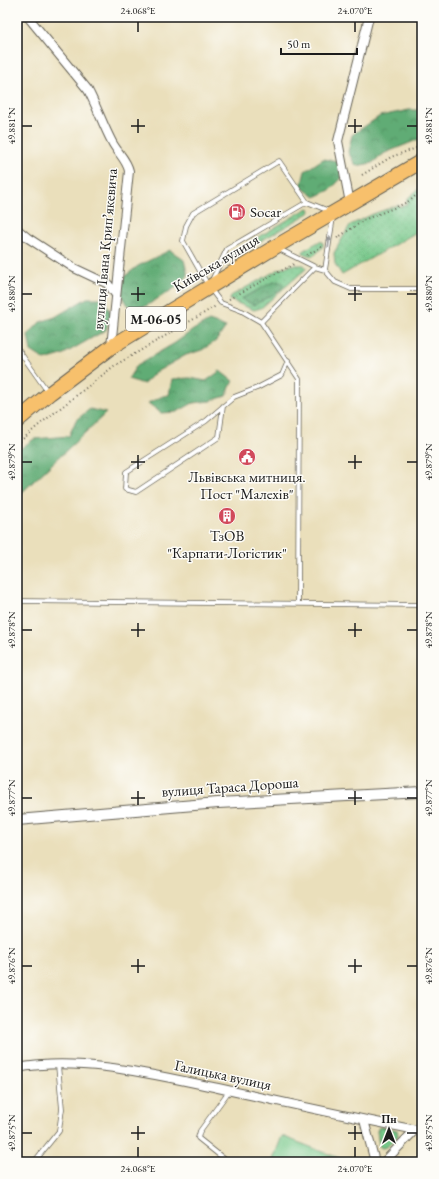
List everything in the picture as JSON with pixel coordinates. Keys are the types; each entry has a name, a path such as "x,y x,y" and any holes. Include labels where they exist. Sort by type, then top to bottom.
{"highway":[{"name":"Київська вулиця","path":"17,421 50,393 111,347 275,247 422,161"}],"street":[{"name":"вулиця Івана Крипʼякевича","path":"28,17 88,90 96,104 101,121 112,142 128,166 111,347"},
{"path":"350,203 338,141 369,17"},
{"path":"17,229 28,238 74,268 108,284 116,295"},
{"name":"вулиця Тараса Дороша","path":"17,820 218,803 422,792"},
{"path":"17,1060 21,1068"},
{"name":"Галицька вулиця","path":"21,1068 58,1064 91,1065 157,1075 364,1120 418,1130"},
{"path":"364,1120 375,1162"},
{"path":"384,1162 418,1130"}],"lane":[{"path":"298,603 299,379 261,322 242,311 221,303 209,287 183,241 186,226 193,213 279,161 307,202 333,213 325,270"},
{"path":"209,287 227,249 307,202"},
{"path":"275,247 315,268 325,270 335,282 351,289 422,289"},
{"path":"261,322 315,268"},
{"path":"17,348 50,393"},
{"path":"223,406 219,438 136,492 125,488 126,472 206,421 223,406 234,397 257,388 282,375 288,361"},
{"path":"17,601 422,604"},
{"path":"34,1162 59,1131 62,1109 58,1064"},
{"path":"228,1162 198,1138 200,1131 229,1091"}],"path":[{"path":"362,175 391,158 422,146"},
{"path":"17,444 114,366 221,303 282,271 366,219 412,200 422,190"}],"green space":[{"path":"409,110 422,110 422,138 385,153 372,163 356,166 348,152 352,135 380,116"},
{"path":"323,159 340,161 342,178 330,190 315,197 301,187 305,171"},
{"path":"422,186 422,229 342,275 335,264 334,253 350,225 373,214 398,205 401,207 407,204 407,199"},
{"path":"309,208 309,213 235,256 232,255 233,252"},
{"path":"320,241 323,243 323,246 315,255 310,256 303,253 304,250"},
{"path":"170,250 184,260 188,276 175,288 146,306 129,307 121,293 125,276 138,266"},
{"path":"290,265 304,265 307,268 261,308 254,310 230,300 231,296 279,269"},
{"path":"278,281 284,285 279,291 254,305 241,299 271,283"},
{"path":"87,298 103,298 111,313 106,330 62,355 45,360 31,351 28,335 40,322 55,317"},
{"path":"209,321 226,327 216,341 202,350 186,355 156,372 144,384 128,379 137,365"},
{"path":"220,371 233,381 226,396 210,401 193,403 177,412 161,413 148,403 163,396 169,395 172,379 190,378 206,381"},
{"path":"90,409 106,413 17,497 17,451 34,439 69,436 76,420"},
{"path":"379,1127 397,1130 398,1136 387,1147 382,1148 379,1146 377,1131"},
{"path":"282,1136 344,1160 343,1162 272,1162"}],"place":[{"name":"Socar","path":"237,212"},
{"name":"Львівська митниця. Пост \"Малехів\"","path":"247,457"},
{"name":"ТзОВ \"Карпати-Логістик\"","path":"227,516"}]}
